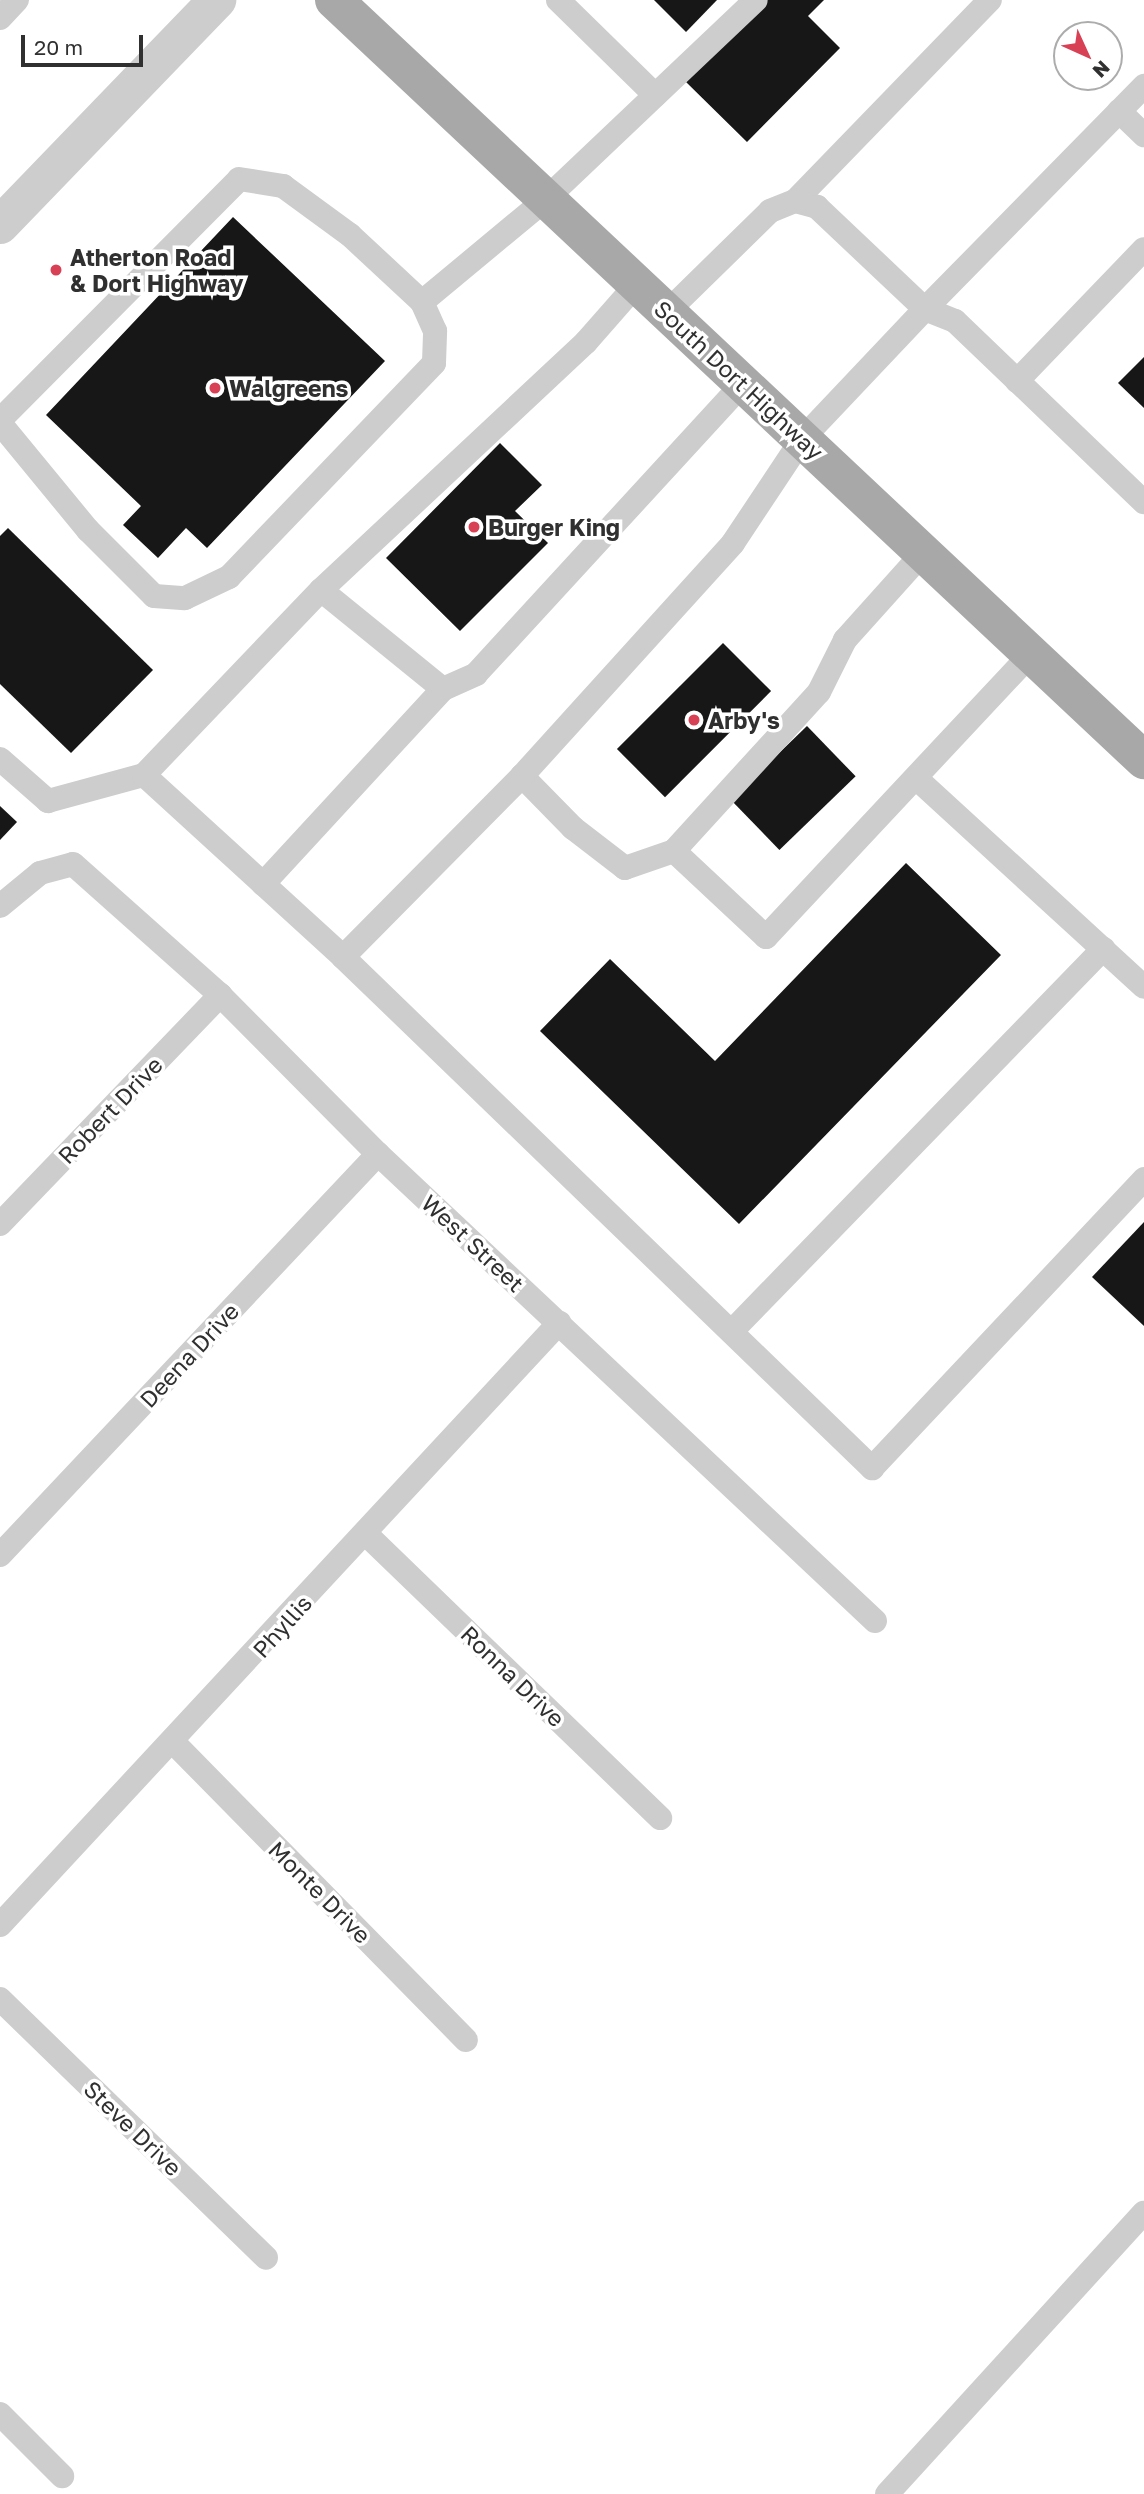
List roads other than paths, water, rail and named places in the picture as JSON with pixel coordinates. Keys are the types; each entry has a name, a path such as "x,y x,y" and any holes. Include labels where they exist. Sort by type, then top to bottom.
{"main road":[{"name":"South Dort Highway","path":"334,0 1144,760"}],"street":[{"path":"3,217 217,0"}],"lane":[{"path":"0,18 17,0"},
{"path":"558,0 655,95"},
{"path":"422,302 547,199 756,0"},
{"path":"667,312 770,211 794,201 990,0"},
{"path":"343,957 522,776 733,544 802,439 925,309 1144,86"},
{"path":"1119,111 1144,135"},
{"path":"239,179 282,187 349,235 422,302 435,331 434,363 229,577 185,598 154,596 88,530 0,422 239,179"},
{"path":"794,201 817,207 925,309 955,321 1144,502"},
{"path":"1017,381 1144,249"},
{"path":"0,759 48,801 144,775 321,590 586,341 637,284"},
{"path":"263,884 443,689 476,674 743,384"},
{"path":"522,776 573,828 625,867 674,851 819,692 845,640 923,553"},
{"path":"321,590 443,689"},
{"path":"674,851 766,937 1031,654"},
{"path":"144,775 343,957 872,1468 1144,1179"},
{"path":"916,778 1144,987"},
{"name":"West Street","path":"0,906 40,873 74,864 220,995 378,1154 875,1620"},
{"path":"732,1331 1103,949"},
{"name":"Robert Drive","path":"0,1224 220,995"},
{"name":"Deena Drive","path":"0,1555 378,1154"},
{"name":"Phyllis","path":"0,1925 175,1744 559,1323"},
{"name":"Ronna Drive","path":"366,1534 660,1818"},
{"name":"Monte Drive","path":"175,1744 466,2040"},
{"name":"Steve Drive","path":"0,1999 266,2258"},
{"path":"887,2494 1144,2213"},
{"path":"0,2414 62,2476"}],"place":[{"name":"Atherton Road & Dort Highway","path":"56,270"},
{"name":"Walgreens","path":"215,388"},
{"name":"Burger King","path":"474,527"},
{"name":"Arby's","path":"694,720"}]}
